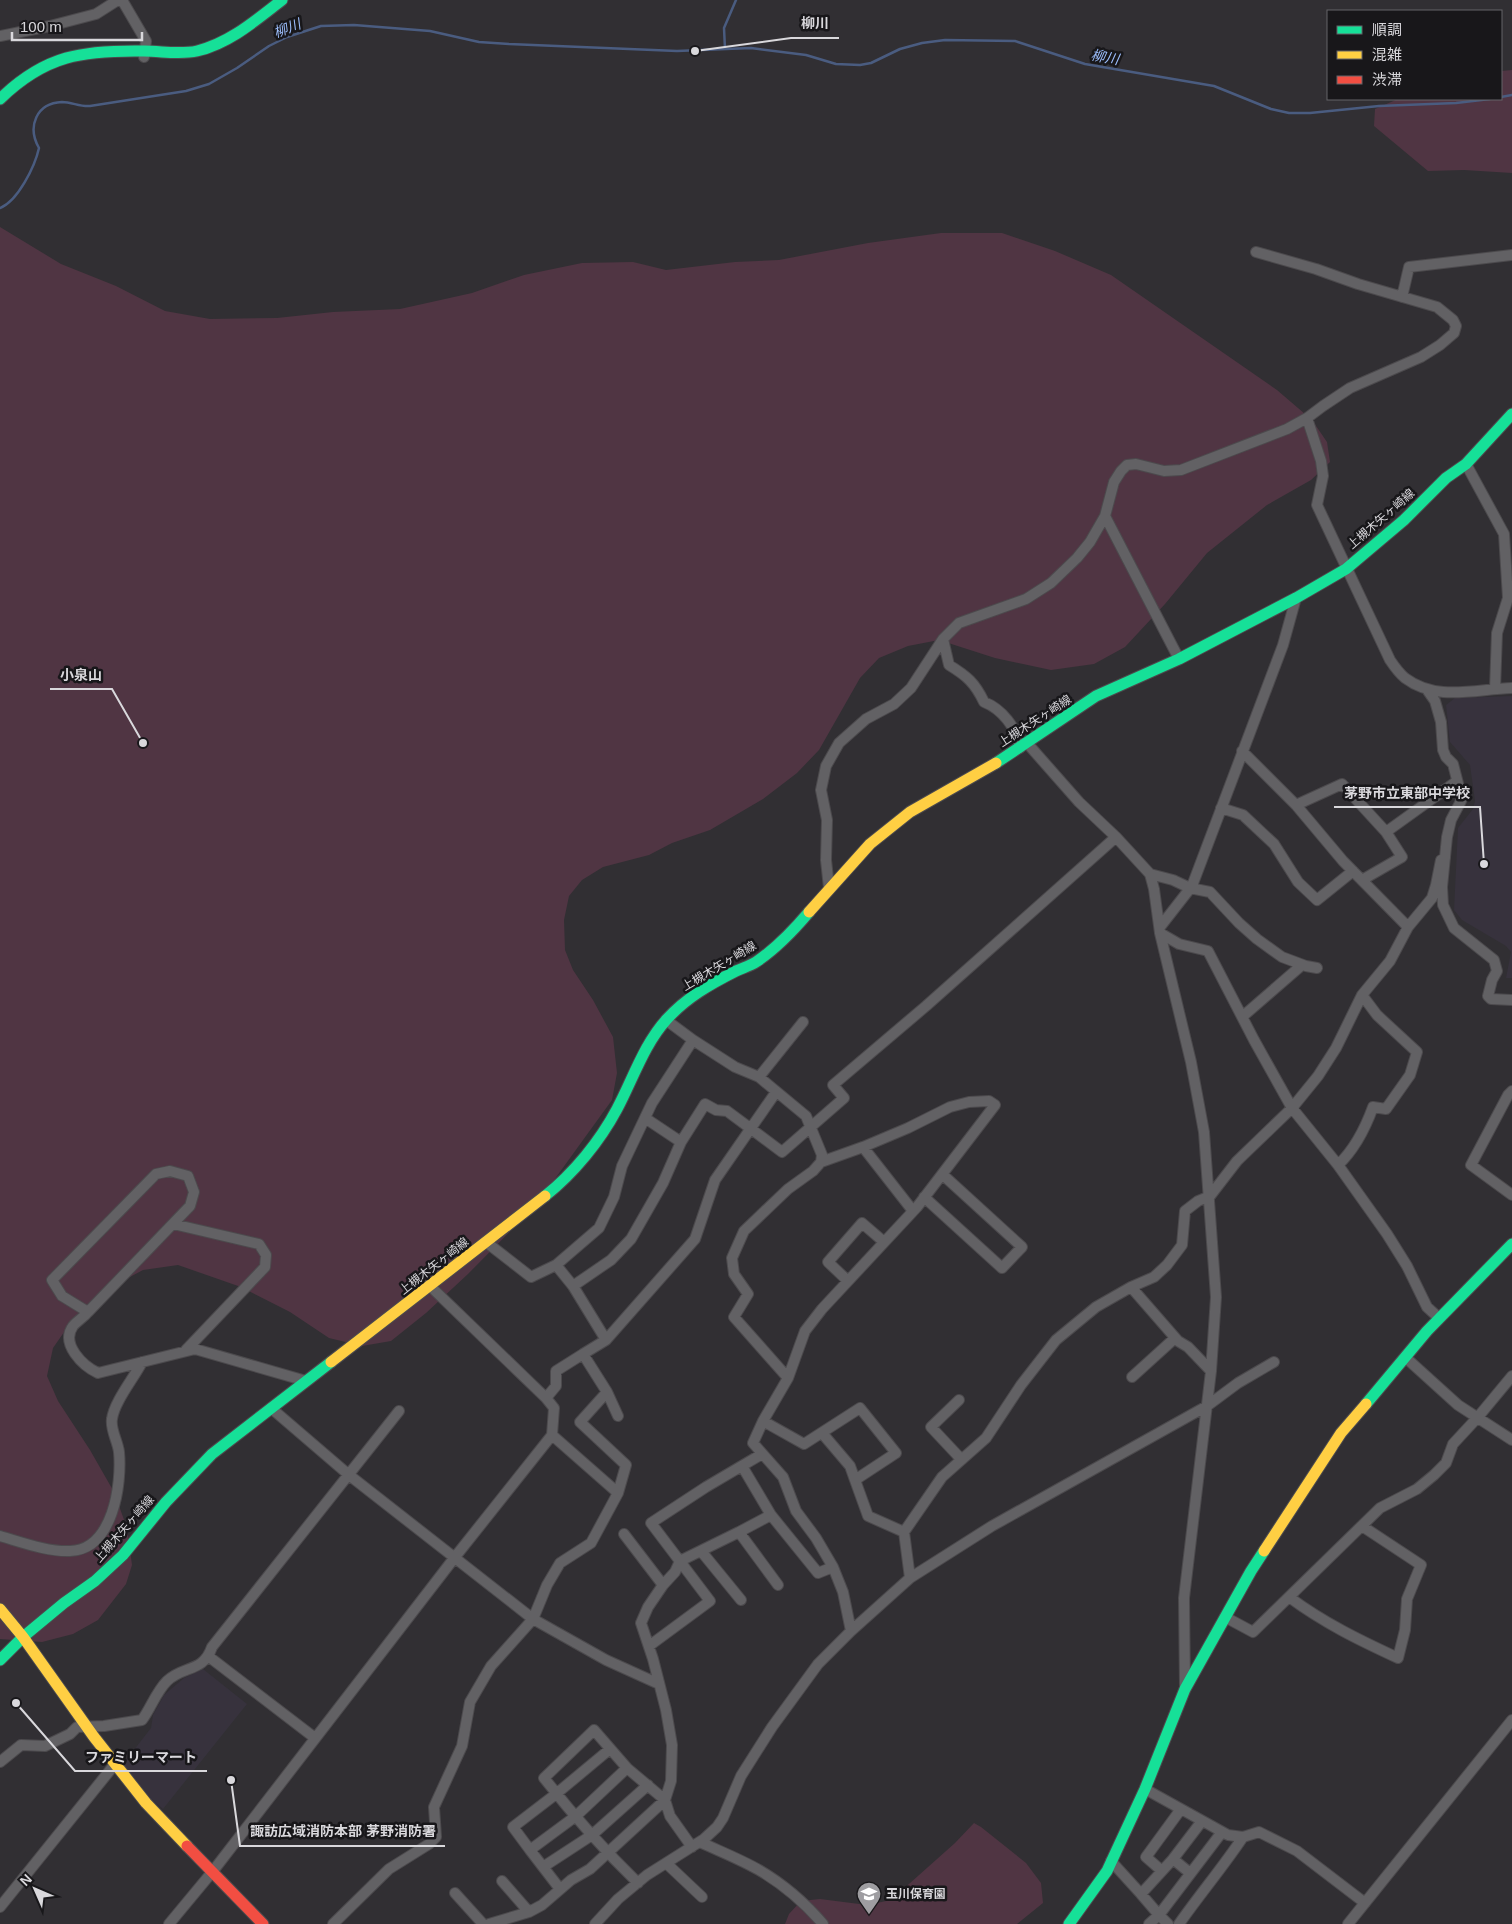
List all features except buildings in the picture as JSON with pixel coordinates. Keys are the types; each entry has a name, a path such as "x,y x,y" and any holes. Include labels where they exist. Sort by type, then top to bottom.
{"main road":[{"path":"0,98 30,73 61,59 84,53 183,53 215,45 245,28 282,0"},
{"name":"上槻木矢ヶ崎線","path":"0,1660 23,1637 64,1603 95,1581 123,1555 166,1502 212,1454 560,1184 600,1136 617,1109 649,1045 666,1020 688,998 756,962 789,936 829,888 870,844 910,812 1023,746 1096,696 1179,659 1296,598 1346,569 1404,520 1446,478 1466,464 1512,414"},
{"path":"1069,1924 1106,1871 1145,1789 1185,1689 1225,1616 1251,1572 1341,1433 1438,1318 1512,1244"},
{"path":"0,1609 23,1637 86,1725 146,1803 213,1870 263,1924"}],"street":[{"path":"0,36 96,14 120,0 146,41 144,54"},
{"path":"829,888 826,860 827,820 821,790 826,766 839,743 866,718 894,704 910,688 943,639 959,623 1026,599 1051,583 1077,558 1090,542 1105,516 1114,482 1121,470 1127,465 1136,464 1164,471 1181,470 1287,428 1306,418 1350,388 1421,357 1454,333 1456,326 1453,320 1437,306 1358,284 1316,269 1256,252"},
{"path":"1402,297 1409,267 1512,255"},
{"path":"1306,418 1321,461 1323,476 1317,505 1390,660 1405,677 1428,691 1447,693 1512,688"},
{"path":"1466,464 1504,534 1508,598 1497,633 1495,689"},
{"path":"1105,516 1179,659"},
{"path":"1160,930 1190,888 1209,845 1242,751 1283,645 1296,598"},
{"path":"943,639 949,665 976,686 984,702 993,705 1001,711 1023,746 1116,837 1150,874 1154,889 1160,930 1196,1088 1207,1153 1216,1297 1211,1371 1184,1598 1185,1689"},
{"path":"1428,691 1441,722 1443,750 1446,757 1453,764 1461,801 1451,820 1447,837 1442,887 1443,905 1454,928 1494,960 1497,971 1492,980 1488,996 1491,999 1512,1000"},
{"path":"1242,751 1296,805 1353,871 1408,927"},
{"path":"1386,832 1457,781"},
{"path":"1296,805 1342,784 1386,832 1402,857 1362,880"},
{"path":"1221,808 1243,815 1274,844 1298,882 1317,900 1353,871"},
{"path":"573,1286 611,1260 631,1238 663,1183 681,1142 705,1104 716,1110 727,1111 782,1152 812,1128 844,1098 833,1085 926,1006 1116,837"},
{"path":"910,1578 904,1532 942,1477 986,1438 1021,1385 1056,1340 1096,1307 1131,1287 1154,1277 1167,1265 1182,1245 1185,1211 1198,1201 1210,1196 1237,1161 1292,1108 1318,1076 1336,1048 1362,995 1390,961 1408,927 1432,898 1441,860 1445,858"},
{"path":"1150,874 1173,880 1190,888 1210,892 1257,939 1282,957 1302,965 1318,968"},
{"path":"1160,930 1179,944 1208,951 1292,1108 1338,1165 1407,1266 1427,1307 1438,1318"},
{"path":"1242,1017 1302,965"},
{"path":"1338,1165 1351,1153 1367,1124 1373,1108 1386,1109 1410,1075 1417,1052 1377,1016 1362,995"},
{"path":"666,1020 735,1067 759,1077 806,1116 822,1155 821,1162"},
{"path":"759,1077 803,1022"},
{"path":"486,1242 531,1277 556,1265 599,1228 614,1197 622,1166 652,1103 678,1060 693,1040"},
{"path":"1512,1091 1508,1095 1471,1165 1512,1196"},
{"path":"546,1398 556,1386 556,1371 606,1340 695,1239 715,1180 776,1092"},
{"path":"788,1378 734,1318 748,1294 734,1274 732,1258 744,1231 788,1189 813,1171 821,1162 908,1128 950,1107 969,1102 989,1101 995,1106 913,1211 805,1331 788,1378 763,1421 753,1443 783,1477 796,1511 816,1538 833,1567 843,1592 851,1631"},
{"path":"645,1118 681,1142"},
{"path":"863,1147 913,1211"},
{"path":"88,1312 62,1296 52,1280 156,1174 170,1171 188,1176 194,1192 190,1206 88,1312 72,1327 69,1340 77,1358 89,1369 98,1373 195,1349 306,1381"},
{"path":"924,1197 1002,1268 1022,1247 942,1174"},
{"path":"848,1281 828,1262 862,1222 884,1242"},
{"path":"173,1224 259,1244 266,1255 265,1267 185,1351"},
{"path":"556,1265 573,1286 606,1340"},
{"path":"169,1924 213,1870 455,1557 552,1436 554,1408 546,1398 430,1286"},
{"path":"1131,1287 1175,1338 1211,1371"},
{"path":"1132,1377 1175,1338"},
{"path":"583,1354 618,1416"},
{"path":"1405,1357 1458,1405 1512,1440"},
{"path":"0,1536 33,1546 72,1552 87,1546 100,1536 115,1505 119,1486 119,1451 111,1421 115,1408 142,1362"},
{"path":"596,1924 618,1899 666,1863 704,1839 724,1818 741,1776 788,1704 818,1664 851,1631 910,1578 992,1526 1207,1406 1238,1383 1274,1362"},
{"path":"1225,1616 1253,1632 1380,1508 1417,1489 1434,1475 1446,1463 1453,1444 1478,1418 1512,1376"},
{"path":"333,1924 389,1869 429,1844 436,1837 434,1807 462,1746 470,1702 491,1666 533,1619 547,1585 560,1563 591,1542 618,1493 626,1465 580,1422 606,1392"},
{"path":"959,1400 931,1427 961,1459"},
{"path":"271,1408 349,1475 533,1619 606,1660 659,1684"},
{"path":"763,1421 804,1444 860,1408 896,1453 855,1480"},
{"path":"0,1762 21,1745 45,1746 70,1734 78,1727 86,1725 104,1726 142,1720 168,1681 183,1671 202,1663 208,1656 212,1647 399,1411"},
{"path":"822,1433 850,1466 868,1516 904,1532"},
{"path":"552,1436 618,1493"},
{"path":"649,1646 710,1601 651,1523 706,1487 762,1454"},
{"path":"742,1466 771,1515 818,1573 833,1567"},
{"path":"489,1924 529,1912 542,1905 571,1880 590,1869 608,1854 665,1800 671,1782 672,1745 659,1684 641,1623 648,1607 663,1585 675,1572 680,1561 771,1515"},
{"path":"1289,1597 1335,1628 1398,1658 1405,1630 1407,1599 1421,1564 1362,1526"},
{"path":"739,1532 778,1585"},
{"path":"624,1534 663,1585"},
{"path":"701,1550 741,1600"},
{"path":"208,1656 315,1738"},
{"path":"1348,1924 1512,1720"},
{"path":"638,1883 608,1854 544,1778 594,1730 627,1768 665,1800 670,1816 696,1844 746,1863 776,1881 791,1895 805,1904 823,1924"},
{"path":"560,1889 513,1827 610,1749"},
{"path":"0,1907 115,1764"},
{"path":"530,1850 576,1816 627,1768"},
{"path":"543,1868 592,1835 648,1785"},
{"path":"1145,1789 1228,1835 1243,1837 1259,1832 1297,1851 1365,1903"},
{"path":"1162,1871 1146,1857 1181,1809"},
{"path":"1141,1894 1202,1821"},
{"path":"1149,1924 1159,1915 1222,1832"},
{"path":"1179,1924 1193,1902 1243,1837"},
{"path":"1173,1858 1190,1873"},
{"path":"1111,1861 1168,1924"},
{"path":"666,1863 702,1896"},
{"path":"502,1881 529,1912"},
{"path":"455,1893 483,1924"}],"shaded area":[{"path":"1512,70 1512,173 1464,170 1428,171 1374,126 1375,109 1396,100 1502,100 1502,71"},
{"path":"0,227 61,264 116,286 165,311 210,319 277,318 333,312 400,309 472,293 524,275 582,263 633,262 666,270 735,262 779,260 868,243 941,233 1002,233 1055,251 1111,275 1277,390 1312,420 1327,442 1330,462 1311,480 1267,505 1207,553 1165,604 1125,647 1094,664 1051,670 995,658 939,640 908,646 879,658 860,678 819,750 797,773 763,799 710,830 672,843 649,855 603,867 582,880 569,896 564,920 565,950 573,970 593,1000 613,1037 617,1073 612,1100 536,1205 468,1274 426,1313 391,1341 362,1346 329,1338 290,1312 241,1287 178,1265 143,1270 98,1294 69,1325 53,1348 47,1376 58,1401 90,1450 114,1492 127,1528 132,1565 126,1584 98,1620 73,1634 42,1642 0,1639"},
{"path":"1512,696 1512,978 1506,978 1511,952 1506,946 1462,920 1454,910 1458,828 1473,809 1475,801 1470,765 1450,742 1446,705 1455,698"},
{"path":"203,1669 247,1704 163,1809 151,1799 123,1764 151,1728 153,1715 164,1695 184,1678"},
{"path":"974,1823 1026,1863 1041,1883 1043,1903 1017,1924 785,1924 789,1914 801,1901 820,1899 867,1905 891,1900 955,1843"}],"waterway":[{"path":"725,49 724,28 736,0"},
{"name":"柳川","path":"0,208 13,198 25,182 39,148 34,132 36,118 40,111 53,103 62,102 90,106 186,91 209,84 269,46 287,37 321,26 354,25 430,31 479,42 509,44 677,51 751,48 806,55 836,64 860,65 871,63 900,49 922,43 945,40 1015,41 1085,64 1214,86 1271,109 1289,113 1482,100"},
{"name":"柳川","path":"1502,97 1512,95"}],"traffic: fast":[{"path":"0,99 33,73 49,64 66,58 83,54 122,51 184,53 209,47 232,37 282,0"},
{"path":"996,763 1096,696 1179,659 1296,598 1346,569 1404,520 1446,478 1466,464 1512,414"},
{"path":"545,1196 576,1167 603,1133 617,1109 645,1051 667,1019 682,1004 708,986 764,957 809,912"},
{"path":"1366,1404 1427,1331 1512,1244"},
{"path":"0,1660 23,1637 64,1603 95,1581 123,1555 166,1502 212,1454 331,1362"},
{"path":"1069,1924 1107,1871 1145,1789 1185,1689 1264,1551"}],"traffic: slow":[{"path":"809,912 870,844 910,812 996,763"},
{"path":"331,1362 545,1196"},
{"path":"1264,1551 1341,1433 1366,1404"},
{"path":"0,1609 23,1637 94,1737 146,1803 187,1846"}],"traffic: jam":[{"path":"187,1846 263,1924"}],"place":[{"name":"柳川","path":"695,51"},
{"name":"小泉山","path":"143,743"},
{"name":"茅野市立東部中学校","path":"1484,864"},
{"name":"ファミリーマート","path":"16,1703"},
{"name":"諏訪広域消防本部 茅野消防署","path":"231,1780"},
{"name":"玉川保育園","path":"869,1915"}]}
